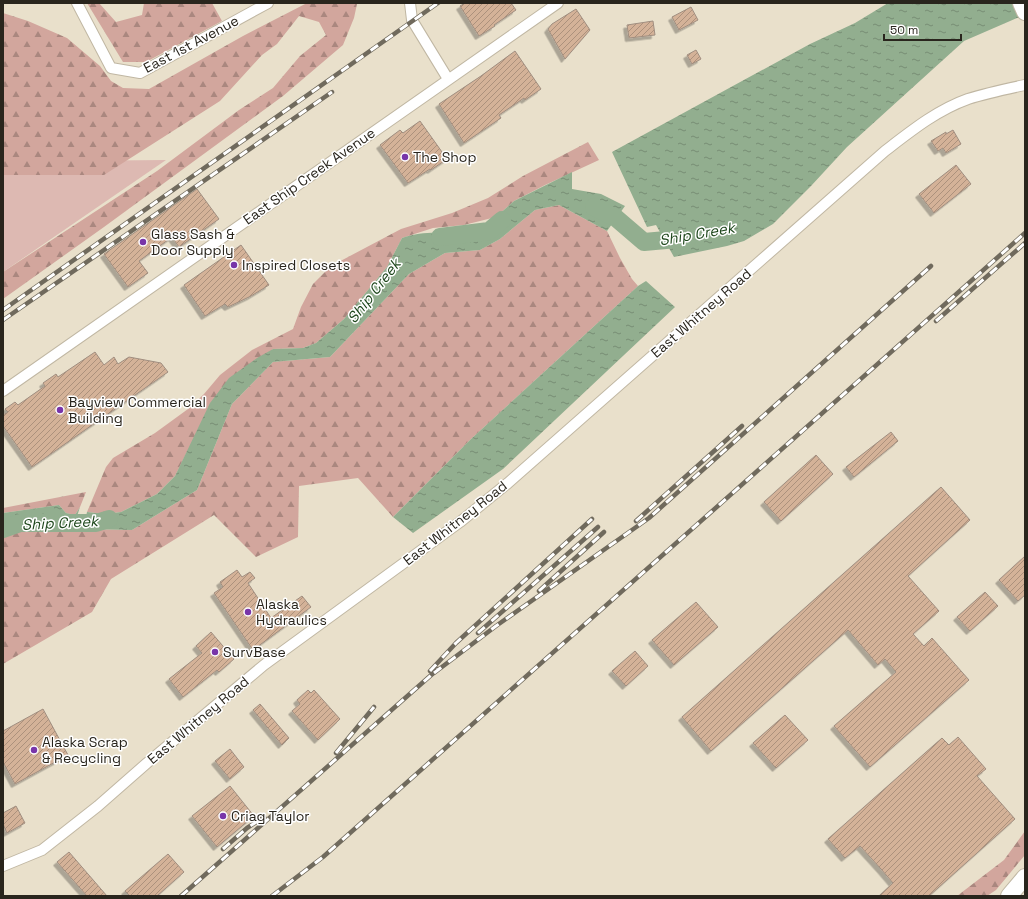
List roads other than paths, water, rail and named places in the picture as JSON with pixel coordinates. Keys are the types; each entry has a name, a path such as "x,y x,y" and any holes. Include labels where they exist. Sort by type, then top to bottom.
{"main road":[{"path":"1021,3 1025,11"},
{"path":"1008,896 1025,877"}],"street":[{"name":"East 1st Avenue","path":"77,3 111,68 140,73 268,3"},
{"path":"410,3 412,20 448,79"},
{"name":"East Ship Creek Avenue","path":"3,391 558,3"},
{"name":"East Whitney Road","path":"3,866 42,850 98,806 264,665 460,522 526,467 885,151 911,130 942,111 968,100 998,90 1025,85"}],"water":[{"path":"888,3 1025,3 1025,17 1017,18 964,41 847,147 773,224 744,241 674,257 656,225 647,227 612,152 810,44 855,23"},
{"path":"572,172 572,189 601,194 625,206 607,231 559,205 535,210 500,239 480,250 445,253 409,274 330,357 273,362 232,404 197,490 132,530 83,529 87,512 106,514 121,512 157,494 175,476 210,403 229,378 257,358 273,349 303,348 316,343 344,319 387,267 402,238 412,235 431,233 479,236 496,217 514,201"},
{"path":"646,281 675,307 503,469 413,533 393,517 471,439 638,286"},
{"path":"59,505 66,513 75,515 80,507 73,529 34,528 3,536 3,513"}],"waterway":[{"name":"Ship Creek","path":"594,207 616,218 644,242 688,238"},
{"name":"Ship Creek","path":"440,237 489,231 502,220"},
{"name":"Ship Creek","path":"3,529 20,523 96,523 109,519"}],"railway":[{"path":"3,310 438,3"},
{"path":"3,320 332,92"},
{"path":"272,896 323,857 1025,233"},
{"path":"936,321 1025,243"},
{"path":"434,673 496,626 649,518 931,266"},
{"path":"636,521 742,426"},
{"path":"430,671 456,643 592,519"},
{"path":"478,633 598,527"},
{"path":"539,591 604,532"},
{"path":"181,896 438,669"},
{"path":"336,753 374,707"},
{"path":"223,849 247,828 264,817"}],"place":[{"name":"The Shop","path":"405,157"},
{"name":"Glass Sash & Door Supply","path":"143,242"},
{"name":"Inspired Closets","path":"234,265"},
{"name":"Bayview Commercial Building","path":"60,410"},
{"name":"Alaska Hydraulics","path":"248,612"},
{"name":"SurvBase","path":"215,652"},
{"name":"Alaska Scrap & Recycling","path":"34,750"},
{"name":"Criag Taylor","path":"223,816"}]}
